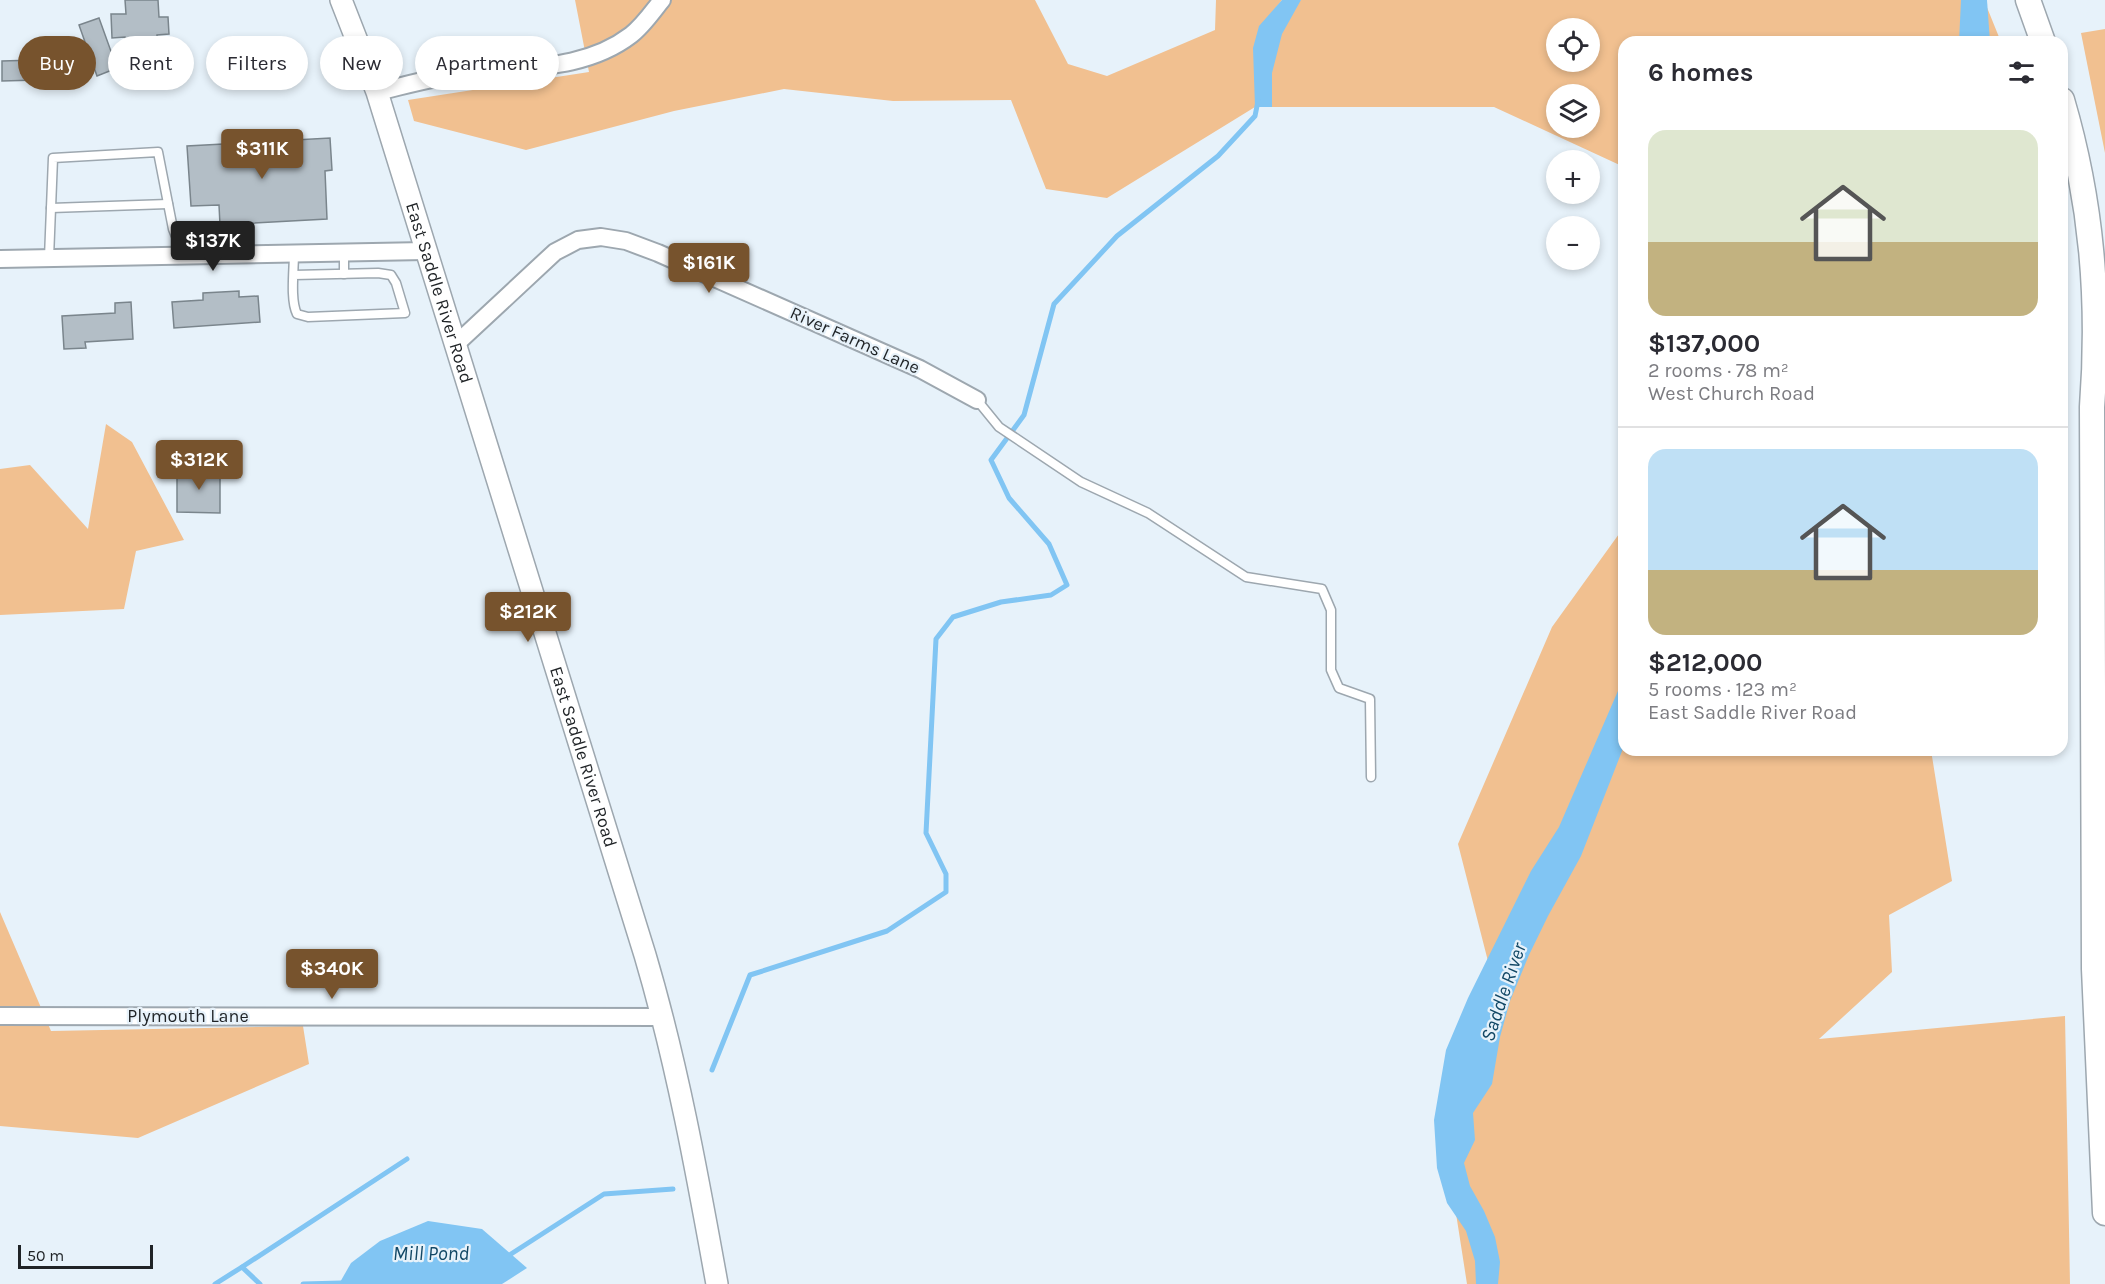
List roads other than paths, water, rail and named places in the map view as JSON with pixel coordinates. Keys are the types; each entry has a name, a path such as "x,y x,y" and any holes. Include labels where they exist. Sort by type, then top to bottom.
{"main road":[{"path":"2028,0 2041,36"},
{"path":"2068,125 2084,190 2100,314 2092,406 2099,672 2094,969 2105,1213"}],"street":[{"name":"East Saddle River Road","path":"340,0 377,92 663,1017 688,1125 717,1284"},
{"path":"377,92 464,73 584,60 633,34 662,0"},
{"name":"River Farms Lane","path":"455,345 555,252 578,240 601,237 626,241 658,253 920,369 977,400"},
{"path":"0,259 425,251"},
{"name":"Plymouth Lane","path":"0,1016 663,1017"}],"lane":[{"path":"49,258 53,158 158,152 173,229 184,256"},
{"path":"51,208 168,204"},
{"path":"344,252 344,274"},
{"path":"294,253 294,275 294,307 297,314 308,317 405,313 396,283 391,275 378,273 294,275"},
{"path":"977,400 999,427 1081,482 1148,513 1246,577 1322,590 1331,610 1331,670 1339,688 1370,699 1371,777"}],"water":[{"path":"1282,0 1301,0 1282,34 1272,73 1272,107 1255,107 1253,48 1259,26"},
{"path":"1961,0 1987,0 1990,36 1959,36"},
{"name":"Saddle River","path":"1618,691 1618,756 1620,756 1581,856 1548,916 1510,1001 1500,1037 1492,1084 1473,1113 1475,1140 1464,1163 1470,1186 1495,1237 1500,1262 1498,1284 1476,1284 1475,1261 1466,1231 1447,1203 1437,1168 1434,1120 1446,1050 1468,998 1531,871 1559,827"},
{"name":"Mill Pond","path":"428,1221 482,1229 527,1268 502,1284 339,1284 351,1263 380,1241"}],"waterway":[{"path":"712,1070 750,975 887,931 946,892 946,874 926,833 936,639 953,617 1001,602 1051,595 1067,585 1049,544 1009,498 991,460 1024,415 1054,304 1117,236 1218,156 1255,116 1258,101"},
{"path":"242,1267 407,1159"},
{"path":"511,1254 604,1194 673,1189"},
{"path":"215,1284 242,1267 260,1284"},
{"path":"303,1284 341,1283"}]}
